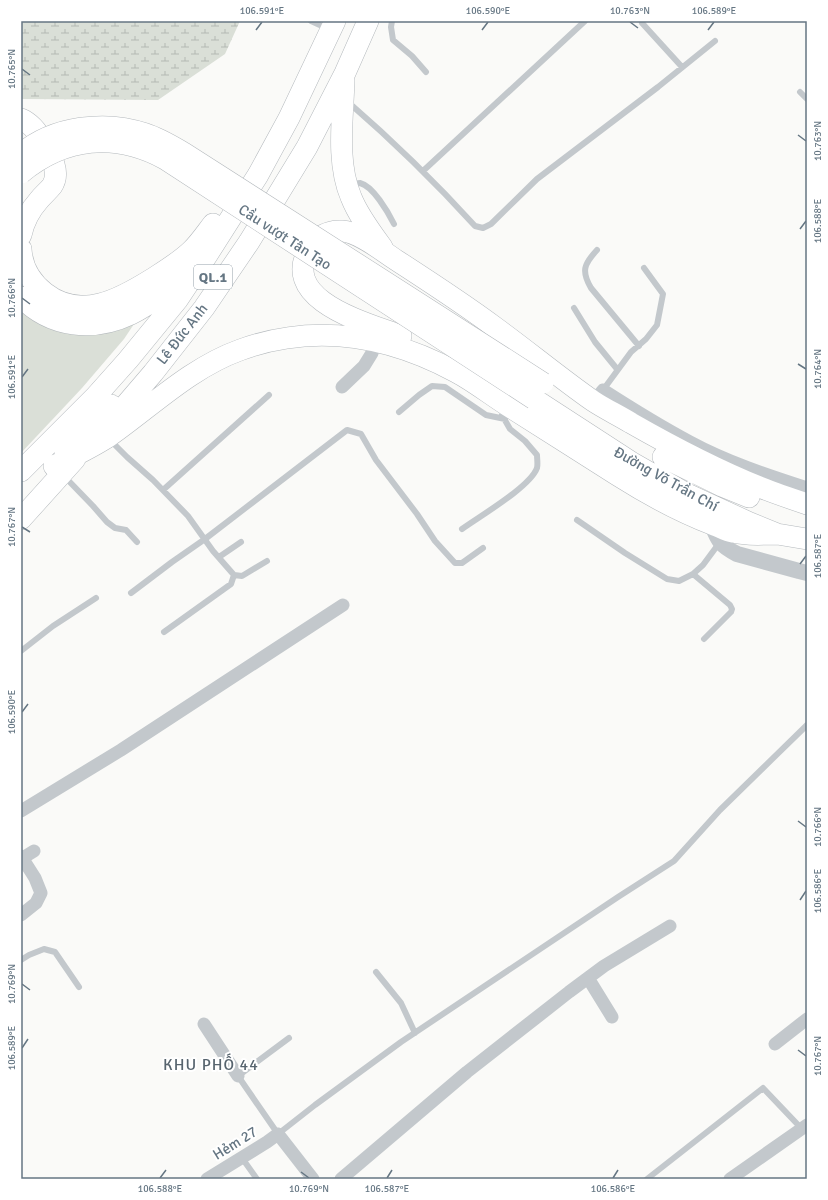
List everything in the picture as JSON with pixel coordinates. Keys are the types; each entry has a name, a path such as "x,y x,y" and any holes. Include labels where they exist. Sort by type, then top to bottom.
{"highway":[{"name":"Lê Đức Anh","path":"21,498 50,478 100,430 199,298 247,223 297,139 343,50 356,21"},
{"name":"Lê Đức Anh","path":"83,451 123,408 204,308 249,242 307,147 345,74 368,21"},
{"name":"Lê Đức Anh","path":"21,471 95,397 128,360 178,299 258,175 289,118 323,22"},
{"path":"345,74 342,153 344,172 351,198 387,254"},
{"name":"Lê Đức Anh","path":"21,249 21,255 28,274 49,296 59,301 81,306 93,306 117,299 139,287 173,265 200,242 227,205 302,82"},
{"path":"21,119 34,128 42,138 53,160 55,176 53,185 39,200 26,218 21,235"},
{"path":"21,154 49,137 84,128 110,126 146,134 184,153 539,391"},
{"name":"Cầu vượt Tân Tạo","path":"21,174 32,164 46,156 76,144 89,142 115,142 129,144 153,152 539,391"},
{"path":"777,534 751,535 716,533 674,507 636,487 506,412 456,372 405,337 348,316 325,303 310,289 304,276 303,261 306,254 313,243 327,232 344,231 359,236 598,396 658,438 694,457 763,488 807,504"},
{"path":"21,297 32,308 49,317 68,324 84,325 109,322 122,318 145,306 204,260"},
{"path":"49,317 75,317 92,314 107,307 117,299"},
{"path":"50,478 83,451 100,430 216,361 234,353 263,344 289,338 316,335 340,336 367,340 407,349 456,372"},
{"name":"Đường Võ Trần Chí","path":"539,391 626,435 662,457 693,473 756,499 807,515"},
{"name":"Đường Võ Trần Chí","path":"539,391 631,462 658,478 687,494 750,523 777,534 807,539"},
{"name":"Lê Đức Anh","path":"21,519 50,478"}],"street":[{"path":"342,387 364,366 372,353 367,340"},
{"path":"598,396 727,459 807,488"},
{"path":"716,533 724,546 737,554 807,573"},
{"path":"21,811 121,750 343,605"},
{"path":"21,915 36,903 41,893 35,878 22,858 34,851"},
{"path":"340,1179 467,1072 588,978 604,966 670,926"},
{"path":"588,978 612,1017"},
{"path":"775,1044 807,1019"},
{"path":"204,1024 238,1076"},
{"path":"730,1179 806,1130"},
{"path":"278,1134 313,1179"},
{"name":"Hẻm 27","path":"207,1179 278,1134"}],"lane":[{"path":"392,21 391,27 393,40 412,56 426,72"},
{"path":"422,171 585,21"},
{"path":"642,22 682,67"},
{"path":"344,98 406,153 475,226 483,228 491,224 537,179 658,87 715,41"},
{"path":"800,92 807,99"},
{"path":"347,184 360,183 372,191 385,208 394,224"},
{"path":"597,250 588,260 585,269 586,278 591,288 639,346"},
{"path":"598,396 631,352 646,339 657,325 664,294 644,268"},
{"path":"574,308 595,342 618,369"},
{"path":"399,412 419,394 432,386 445,387 486,414 506,412 510,429 537,455 537,467 526,483 510,496 462,529"},
{"path":"163,490 269,395"},
{"path":"100,430 188,516 234,576"},
{"path":"131,593 205,539 347,430 361,434 376,460 417,514 435,541 455,564 462,563 483,548"},
{"path":"50,478 93,506 107,522 115,528 126,530 137,542"},
{"path":"577,520 625,553 667,579 679,581 693,574 703,564 716,533"},
{"path":"219,557 241,542"},
{"path":"234,576 242,576 267,561"},
{"path":"693,574 730,605 732,609 732,612 704,639"},
{"path":"164,632 231,584 234,576"},
{"path":"21,651 53,626 96,598"},
{"path":"289,1038 238,1076 278,1134 415,1033 674,860 720,810 807,725"},
{"path":"21,960 44,949 55,952 79,987"},
{"path":"376,972 401,1003 415,1033"},
{"path":"647,1179 763,1088 806,1130"},
{"path":"242,1158 257,1179"}],"green space":[{"path":"21,21 240,21 225,54 158,100 21,99"},
{"path":"21,306 136,321 124,339 82,388 21,453"}],"district":[{"name":"KHU PHỐ 44","path":"211,1065"}]}
